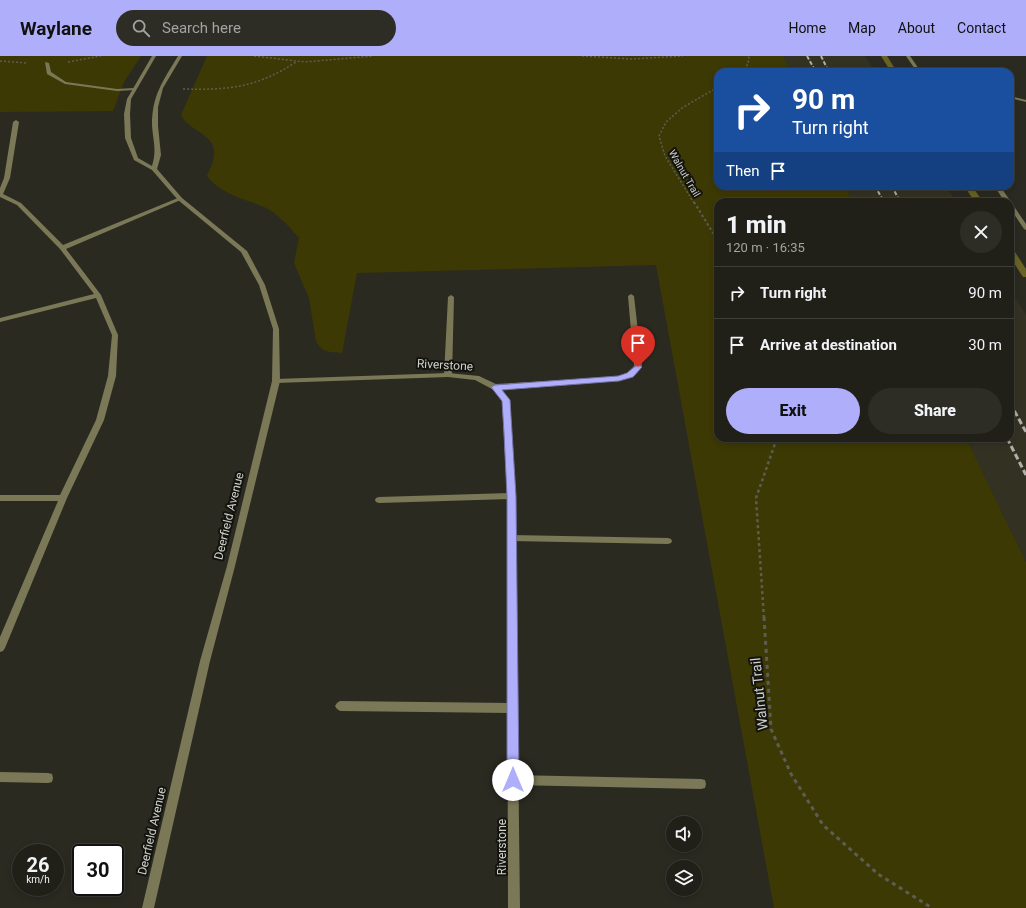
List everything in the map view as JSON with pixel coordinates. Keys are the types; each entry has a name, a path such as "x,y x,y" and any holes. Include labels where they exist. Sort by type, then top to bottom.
{"street":[{"name":"Deerfield Avenue","path":"148,908 205,662 231,566 276,381 276,329 262,285 244,251 180,199 154,169 136,159 128,138 127,114 129,98 154,56"},
{"path":"154,169 158,155 155,126 156,107 161,88 180,56"},
{"path":"908,56 916,68"},
{"path":"47,63 49,72 65,83 117,90 134,89"},
{"path":"1014,98 1026,101"},
{"path":"0,648 63,498 100,420 112,376 115,335 98,295 62,248 19,204 0,195 7,178 16,122"},
{"path":"62,248 180,199"},
{"path":"1014,210 1026,228"},
{"path":"0,320 98,295"},
{"path":"448,375 451,296"},
{"path":"495,387 619,378 630,375 638,367 631,296"},
{"name":"Riverstone","path":"276,381 448,375 476,378 495,387 506,400 512,496 511,538 514,908"},
{"path":"379,500 512,496"},
{"path":"0,498 63,498"},
{"path":"511,538 668,541"},
{"path":"340,706 513,708"},
{"path":"0,777 48,778"},
{"path":"513,780 701,784"}],"path":[{"path":"254,56 296,62 373,56"},
{"path":"582,56 639,60 683,56"},
{"path":"745,68 748,64 749,56"},
{"path":"161,88 232,89 258,83 296,62"},
{"name":"Walnut Trail","path":"714,89 682,108 666,122 659,136 665,156 714,235"},
{"name":"Walnut Trail","path":"776,442 756,498 771,729 791,774 823,825 878,874 932,908"}],"shaded area":[{"path":"0,56 141,56 124,82 113,111 0,112"},
{"path":"207,56 783,56 789,68 714,68 714,190 847,190 851,198 714,198 714,442 968,442 1026,562 1026,908 774,908 656,265 357,273 342,353 324,350 316,341 309,298 294,263 299,238 274,213 264,207 226,192 219,188 207,176 214,158 214,148 207,137 190,125 181,115"},
{"path":"783,56 865,56 872,68 789,68"},
{"path":"847,190 948,190 954,198 851,198"},
{"path":"1014,296 1026,315 1026,562 968,442 1014,442"}],"waterway":[{"path":"884,56 892,68"},
{"path":"971,190 976,198"},
{"path":"1014,257 1026,275"}],"railway":[{"path":"807,56 814,68"},
{"path":"821,56 827,68"},
{"path":"877,190 882,198"},
{"path":"894,190 898,198"},
{"path":"1014,410 1026,432"},
{"path":"1009,442 1026,475"}],"route":[{"path":"513,780 512,496 506,400 495,387 619,378 630,375 638,367"}]}
